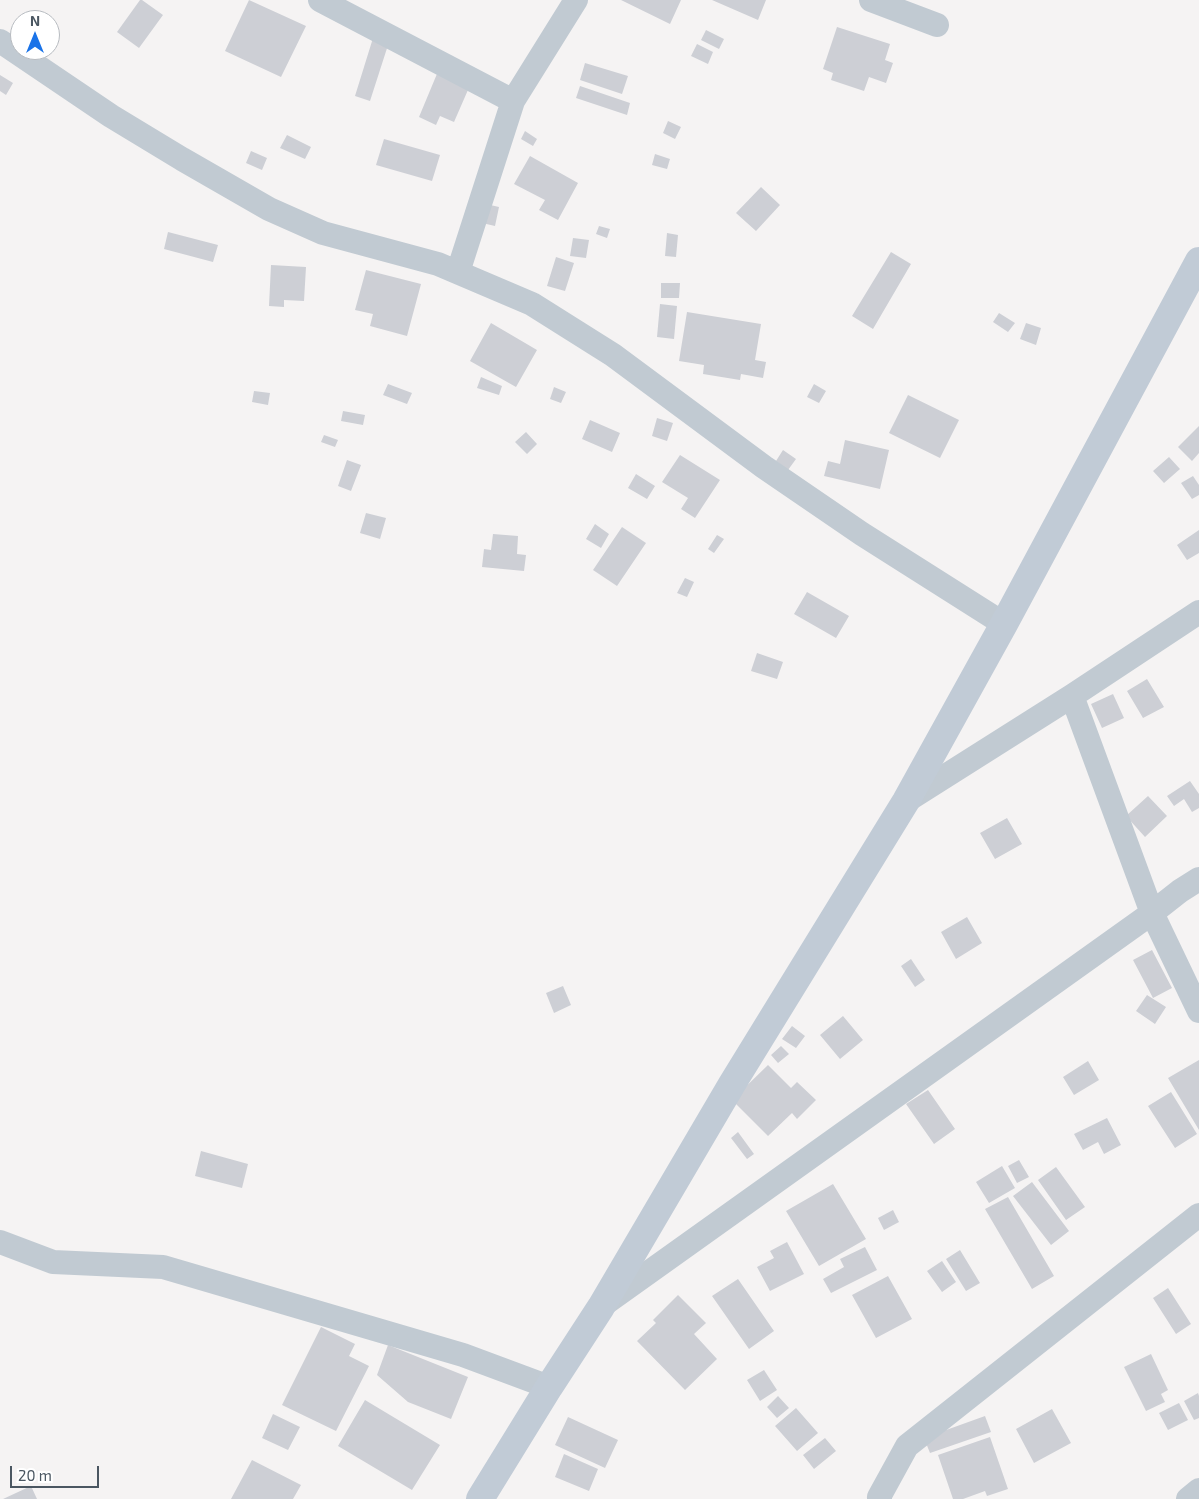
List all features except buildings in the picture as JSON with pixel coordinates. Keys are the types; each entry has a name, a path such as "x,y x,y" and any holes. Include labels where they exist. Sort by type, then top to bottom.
{"street":[{"path":"320,0 513,101"},
{"path":"458,272 513,101 576,0"},
{"path":"872,0 937,24"},
{"path":"0,41 112,116 269,209 323,233 438,264 532,304 613,355 764,467 862,534 1004,624"},
{"path":"480,1499 601,1307 732,1084 906,801 1004,624 1199,261"},
{"path":"906,801 1072,696 1199,612"},
{"path":"1072,696 1152,913 1199,1011"},
{"path":"601,1307 1199,879"},
{"path":"880,1499 907,1446 1199,1215"},
{"path":"0,1242 53,1262 163,1267 463,1355 549,1387"},
{"path":"1188,1499 1199,1490"}]}
